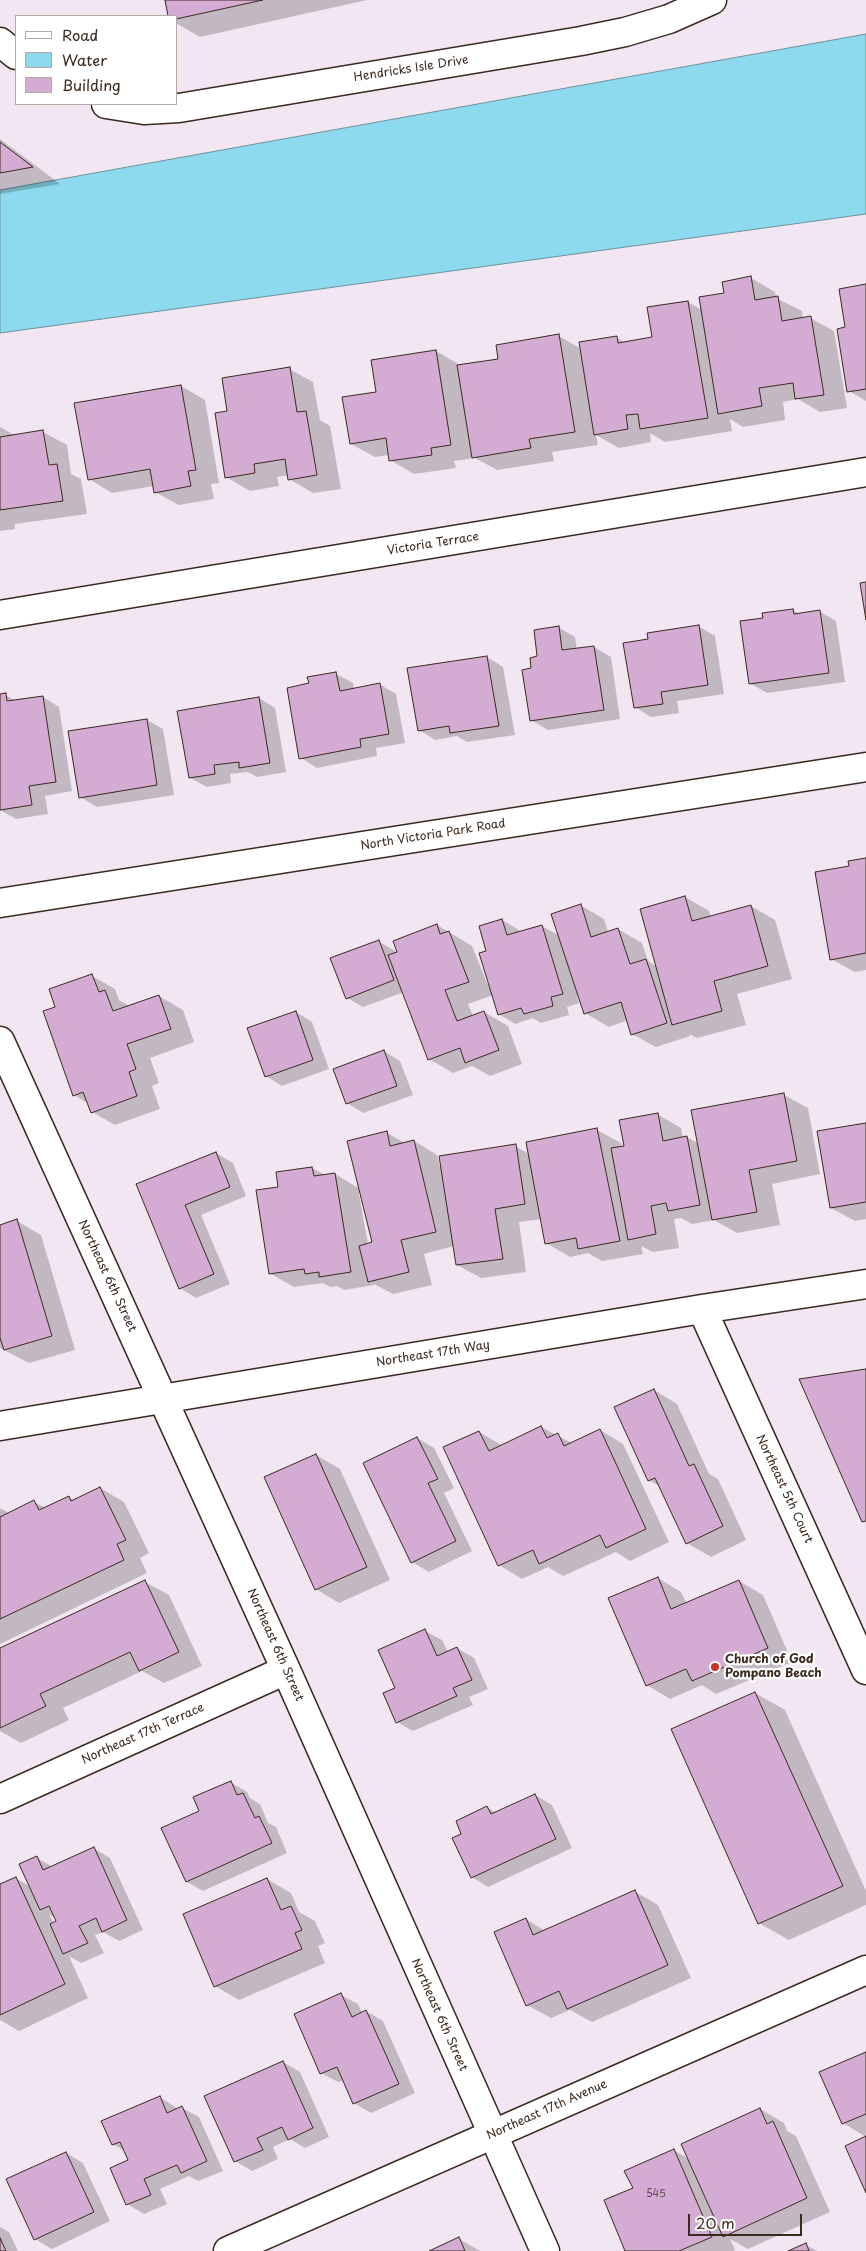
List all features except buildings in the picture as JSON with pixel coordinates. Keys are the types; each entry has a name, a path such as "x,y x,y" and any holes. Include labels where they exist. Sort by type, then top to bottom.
{"street":[{"name":"Hendricks Isle Drive","path":"112,105 144,110 179,108 581,40 625,32 669,19 712,0"},
{"path":"0,42 15,54"},
{"name":"Victoria Terrace","path":"0,615 866,472"},
{"name":"North Victoria Park Road","path":"0,903 866,767"},
{"name":"Northeast 6th Street","path":"0,1042 286,1670 545,2251"},
{"name":"Northeast 17th Way","path":"0,1426 702,1309 866,1284"},
{"name":"Northeast 5th Court","path":"702,1309 866,1670"},
{"name":"Northeast 17th Terrace","path":"0,1799 286,1670"},
{"name":"Northeast 17th Avenue","path":"228,2251 866,1970"}],"water":[{"path":"866,34 866,214 0,333 0,190"}],"place":[{"name":"Church of God Pompano Beach","path":"715,1667"}]}
